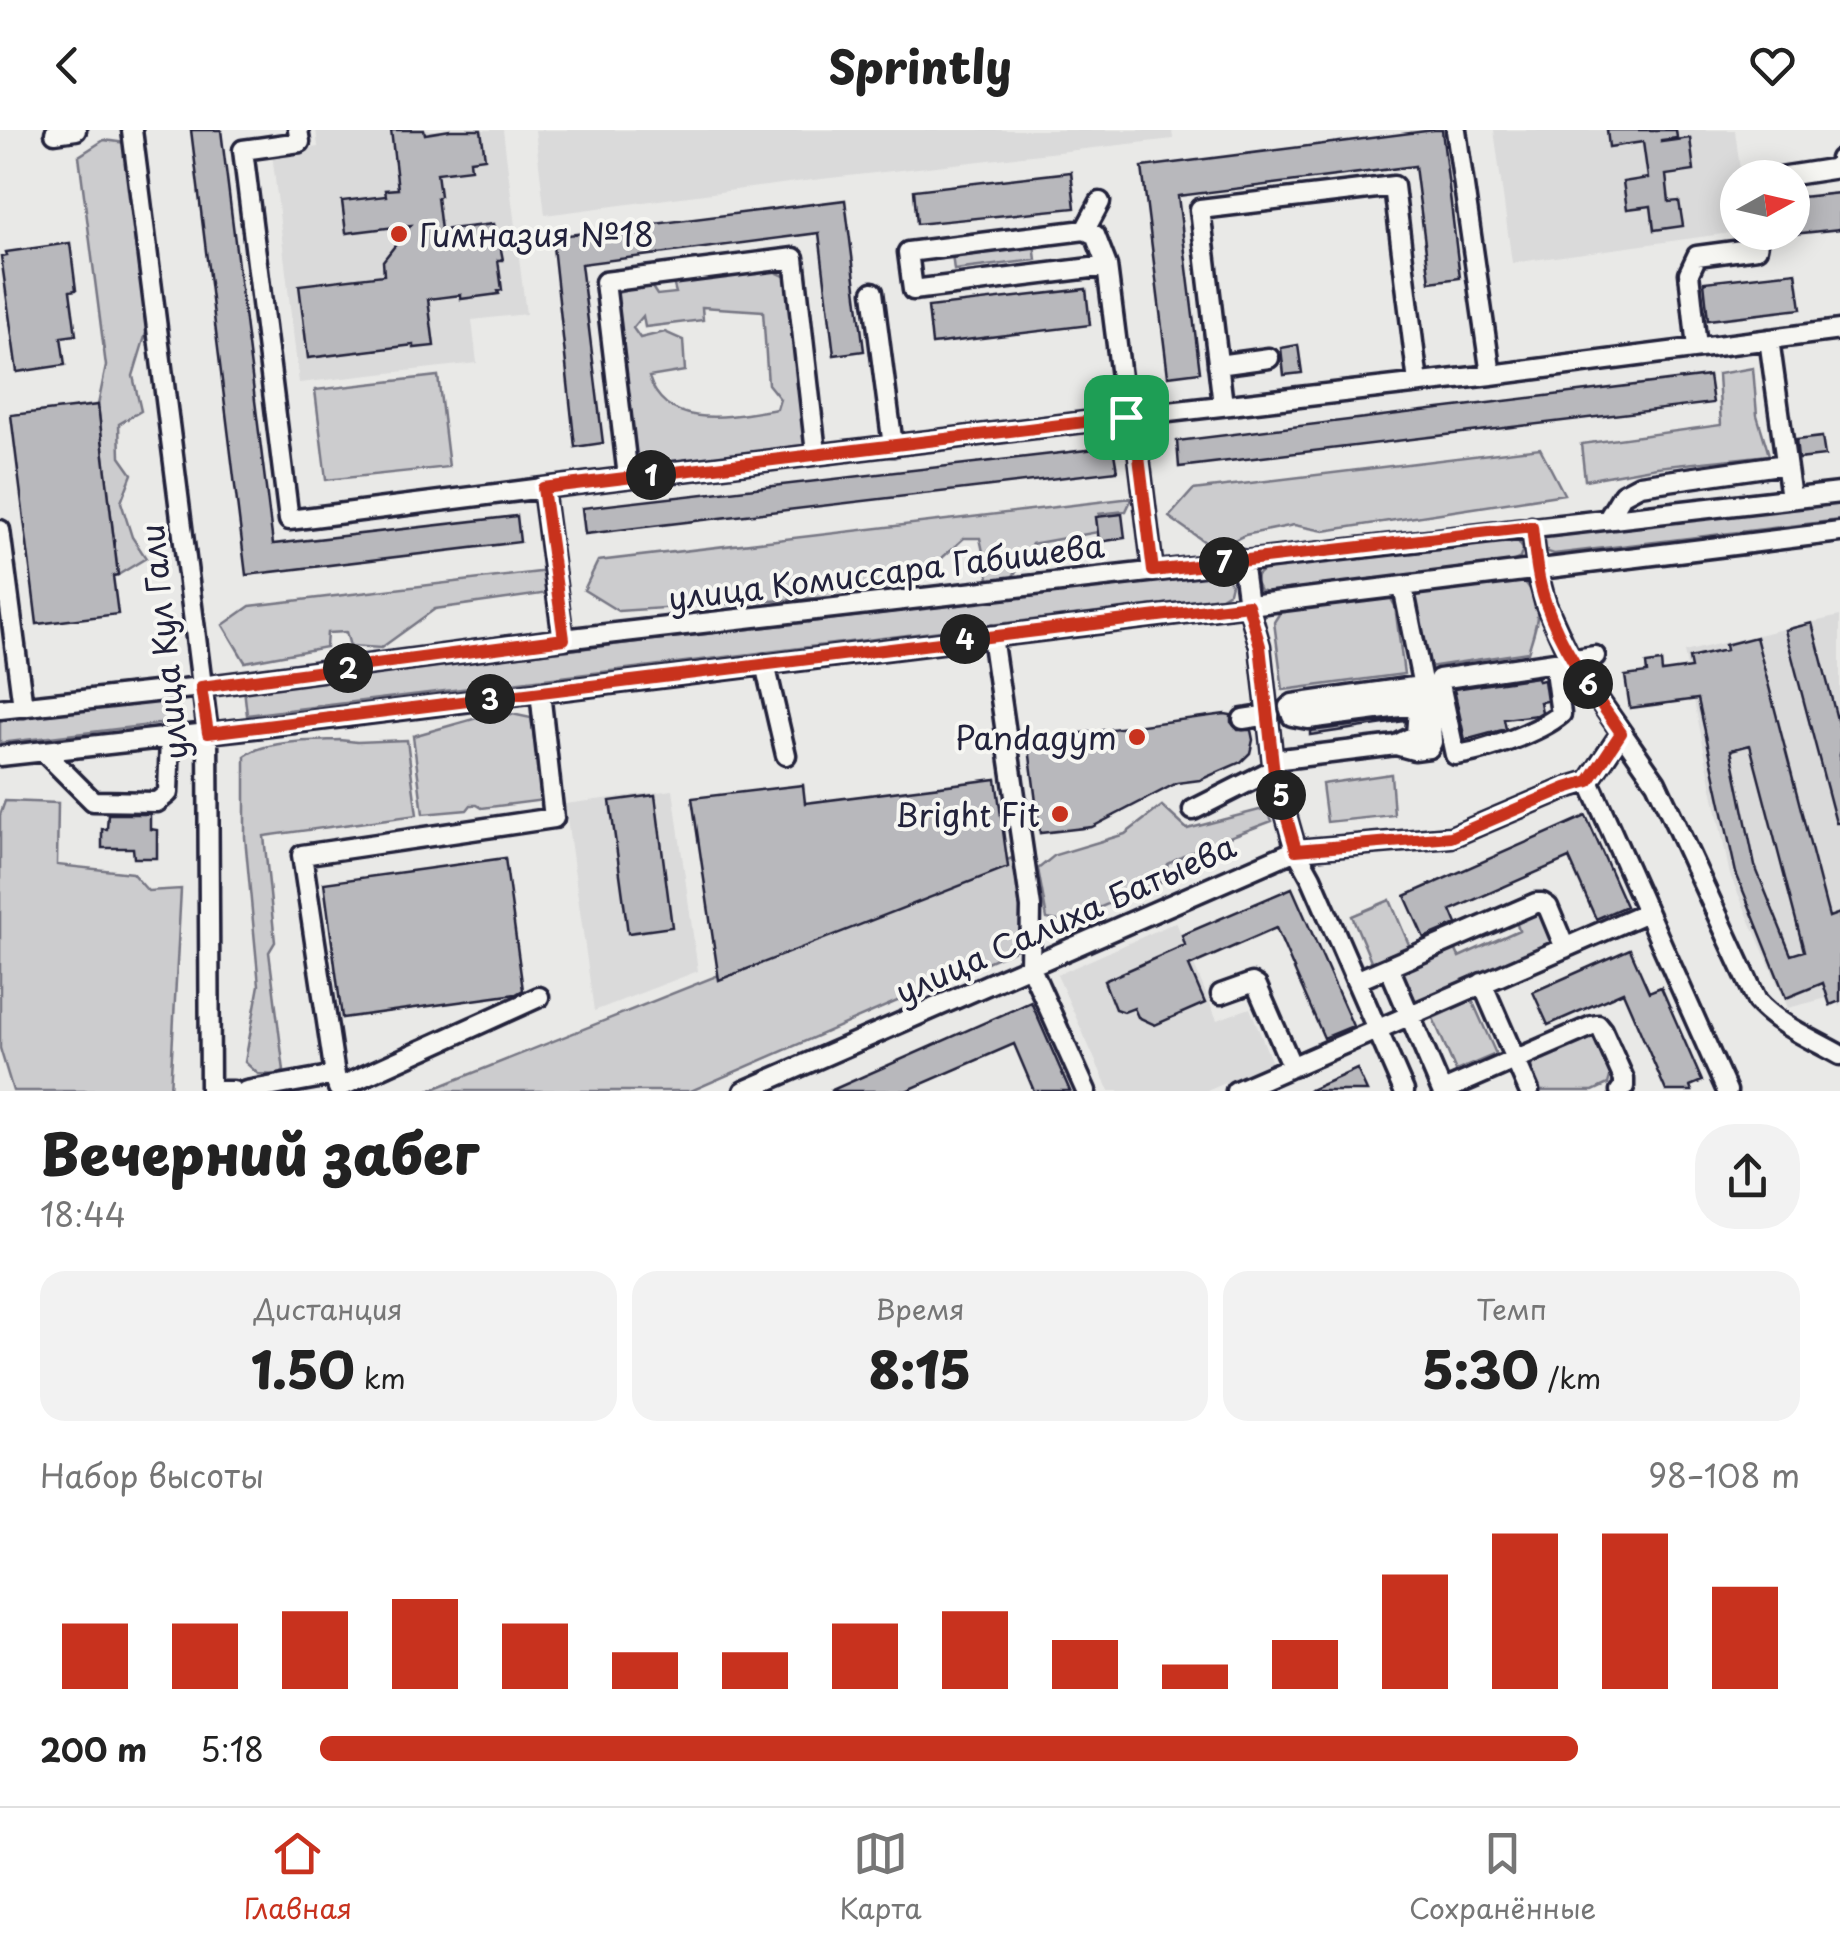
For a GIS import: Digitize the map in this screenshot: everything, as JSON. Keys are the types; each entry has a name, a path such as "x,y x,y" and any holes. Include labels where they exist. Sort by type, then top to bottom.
{"street":[{"path":"55,132 76,130"},
{"name":"улица Кул Гали","path":"132,130 208,733 210,1091"},
{"path":"298,130 300,142 242,150 290,520 1840,330"},
{"path":"1456,130 1490,375"},
{"path":"1810,172 1838,168 1840,159"},
{"path":"1223,404 1200,209 1394,186 1418,383"},
{"path":"1085,230 1100,202"},
{"path":"1107,266 913,290 908,252 1085,230 1096,234 1107,266 1153,571"},
{"path":"1697,348 1689,273 1697,256 1742,250"},
{"path":"628,478 605,282 794,258 816,454"},
{"path":"873,292 892,446"},
{"path":"1769,339 1791,498"},
{"path":"1218,365 1269,358"},
{"path":"1608,518 1623,494 1640,485 1786,464"},
{"path":"543,488 564,639"},
{"name":"улица Комиссара Габишева","path":"0,710 564,639 1840,493"},
{"path":"1532,527 1537,570 1563,661 1561,714 1550,724 1473,753 1454,755 1439,679 1563,661 1594,656"},
{"path":"0,530 5,602 23,708"},
{"path":"0,756 1840,532"},
{"path":"1242,560 1248,605 1260,646 1273,764 1296,850 1404,1091"},
{"path":"1396,745 1414,750 1429,748 1432,742 1404,586"},
{"path":"992,636 1030,907 1030,966 1086,1091"},
{"path":"1563,661 1656,782 1757,1001 1776,1018 1840,1055"},
{"path":"765,664 786,755"},
{"path":"1193,810 1273,764 1396,745 1416,735 1416,704 1308,718 1292,716 1289,707 1293,704 1422,686"},
{"path":"540,692 554,818 302,855 338,1088 540,997"},
{"path":"1242,719 1269,716"},
{"path":"1621,733 1589,781 1727,1091"},
{"path":"44,752 94,801 157,802 168,793 170,738"},
{"name":"улица Салиха Батыева","path":"744,1091 1296,850 1451,837 1589,781"},
{"path":"1356,981 1542,902 1548,907 1565,948"},
{"path":"1236,1091 1647,912"},
{"path":"1388,967 1443,1091 1592,1026 1602,1030 1624,1080 1620,1091"},
{"path":"1221,994 1246,983 1257,986 1292,1067"},
{"path":"1482,983 1529,1091"},
{"path":"246,1091 335,1076"},
{"path":"210,1091 232,1091"}],"shaded area":[{"name":"Гимназия №18","path":"316,130 503,130 526,314 472,320 477,363 299,383 272,153 318,147"},
{"path":"535,130 1172,130 1173,139 545,215"},
{"path":"1494,130 1735,130 1739,160 1720,160 1720,234 1512,263"},
{"path":"104,140 126,143 149,323 133,376 141,411 119,424 120,457 132,474 121,502 132,537 146,558 118,575 98,405 106,366 79,156"},
{"path":"1034,244 1036,260 954,270 952,254"},
{"path":"760,265 789,278 815,450 644,464 632,456 610,295 650,284 657,295 676,293 671,275","holes":["702,307 763,311 768,384 780,399 777,409 703,416 670,406 658,394 649,377 685,371 683,340 665,332 640,338 633,328 643,316 645,327 703,320"]},
{"path":"1753,368 1757,415 1769,455 1657,467 1585,480 1581,444 1721,425 1718,374"},
{"path":"438,376 449,467 326,480 315,390"},
{"path":"1540,448 1564,494 1324,531 1294,525 1245,535 1215,549 1169,517 1193,490"},
{"path":"1132,498 1126,511 1099,514 1098,532 1032,544 1012,578 989,579 980,538 964,538 921,577 892,581 879,594 618,611 584,590 598,561"},
{"path":"1840,498 1840,520 1554,554 1544,545 1549,533"},
{"path":"1518,541 1523,549 1520,558 1512,562 1269,593 1260,590 1256,582 1264,569"},
{"path":"549,571 549,593 435,609 381,648 350,646 346,632 327,633 326,647 245,662 223,625 250,606"},
{"path":"1227,576 1231,584 1229,592 1221,597 247,715 244,688"},
{"path":"1522,579 1537,605 1528,652 1422,668 1412,600 1423,591"},
{"path":"1390,597 1395,606 1404,674 1283,690 1274,622 1281,611"},
{"path":"1840,616 1840,1007 1831,997 1788,1008 1730,875 1684,652"},
{"path":"168,699 179,705 181,715 175,722 0,743 0,717"},
{"path":"512,714 531,718 544,800 482,808 471,805 467,810 423,814 413,736 477,718"},
{"path":"407,740 417,815 264,836 275,942 269,952 284,1071 279,1075 258,1074 245,1062 259,985 245,837 245,756 277,744"},
{"path":"1391,774 1394,815 1327,822 1322,784"},
{"path":"673,790 698,971 594,1011 565,804"},
{"path":"5,801 58,803 57,865 132,873 148,891 181,889 170,1091 13,1091 0,1048 0,815"},
{"path":"1162,806 1187,829 1267,808 1272,821 1168,864 1163,881 1084,914 1075,924 1047,919 1038,869 1055,855 1125,834"},
{"path":"1012,858 1026,921 1019,948 691,1091 428,1091"},
{"path":"1390,900 1410,947 1372,963 1352,916"},
{"path":"1538,909 1554,943 1415,1005 1399,971 1454,946 1459,957 1519,930 1515,919"},
{"path":"1176,922 1217,1020 1250,1008 1272,1063 1207,1091 1109,1091 1057,975"},
{"path":"1472,1000 1496,1054 1456,1071 1433,1018"},
{"path":"1586,1035 1598,1038 1612,1070 1608,1084 1593,1091 1538,1091 1530,1072 1533,1059"}],"building":[{"path":"191,130 221,130 273,544 517,516 520,542 246,575"},
{"path":"391,130 424,130 425,134 481,130 485,158 470,160 471,169 437,173 441,230 494,224 503,260 498,260 502,290 499,294 461,299 461,295 428,299 434,346 308,358 299,285 384,275 383,261 411,225 346,233 342,201 386,196 385,190 398,189"},
{"path":"1442,130 1460,278 1430,282 1415,166 1178,196 1200,372 1168,376 1142,167"},
{"path":"1607,130 1676,130 1677,138 1661,142 1690,138 1694,171 1666,175 1669,202 1679,201 1683,226 1654,230 1651,206 1627,209 1623,182 1648,178 1643,142 1609,147"},
{"path":"1071,172 1075,208 917,224 914,190"},
{"path":"1840,193 1840,229 1810,232 1810,196"},
{"path":"845,200 864,351 834,355 819,233 581,264 603,443 575,447 552,237"},
{"path":"70,243 76,290 70,291 76,335 61,337 65,365 17,372 1,256 6,252"},
{"path":"1796,272 1801,309 1708,320 1704,282"},
{"path":"1086,289 1090,325 932,344 928,307"},
{"path":"1298,345 1302,373 1284,375 1281,348"},
{"path":"1709,376 1713,403 1179,467 1177,441"},
{"path":"98,405 118,575 113,576 118,614 37,624 11,415"},
{"path":"1822,437 1825,456 1798,459 1796,440"},
{"path":"1113,447 1117,471 585,534 582,508"},
{"path":"1122,514 1125,538 1099,542 1096,517"},
{"path":"1812,623 1840,731 1840,823 1836,823 1785,630"},
{"path":"1756,637 1829,917 1840,913 1840,1001 1830,1005 1823,983 1786,998 1736,873 1698,699 1630,708 1625,676 1647,673 1646,664 1661,662 1662,672 1691,668 1689,658 1726,650 1725,645","holes":["1750,745 1804,951 1791,955 1755,866 1731,750"]},
{"path":"1537,677 1538,681 1544,680 1547,701 1540,702 1542,712 1504,719 1506,729 1465,740 1454,689"},
{"path":"1231,715 1238,730 1251,730 1250,753 1241,762 1200,780 1177,783 1092,827 1040,833 1028,740"},
{"path":"1405,721 1310,735 1310,731"},
{"path":"996,779 1008,867 719,980 692,798 803,785 805,803"},
{"path":"655,795 672,927 628,933 610,801"},
{"path":"108,814 150,814 150,829 157,830 157,858 134,858 133,848 102,848 102,829 107,829"},
{"path":"1586,816 1626,906 1596,919 1569,858 1451,910 1457,924 1424,938 1405,896"},
{"path":"505,858 523,990 342,1018 324,883"},
{"path":"1292,888 1353,1026 1324,1038 1276,928 1189,966 1205,1003 1155,1025 1138,1017 1134,1008 1124,1012 1115,1009 1104,981 1185,945 1182,935"},
{"path":"1630,949 1649,992 1661,987 1702,1081 1690,1086 1692,1091 1666,1091 1623,992 1548,1025 1533,992"},
{"path":"1031,1002 1070,1091 1034,1091 1014,1044 906,1091 830,1091"},
{"path":"1357,1069 1367,1091 1308,1091"}],"place":[{"name":"Гимназия №18","path":"399,234"},
{"name":"Pandagym","path":"1137,737"},
{"name":"Bright Fit","path":"1060,814"}],"route":[{"path":"1134,416 1153,571 1532,527 1546,605 1572,660 1621,733 1589,781 1451,837 1296,850 1274,773 1260,646 1248,605 208,733 201,687 564,639 543,488 1126,417 1134,416"}]}
